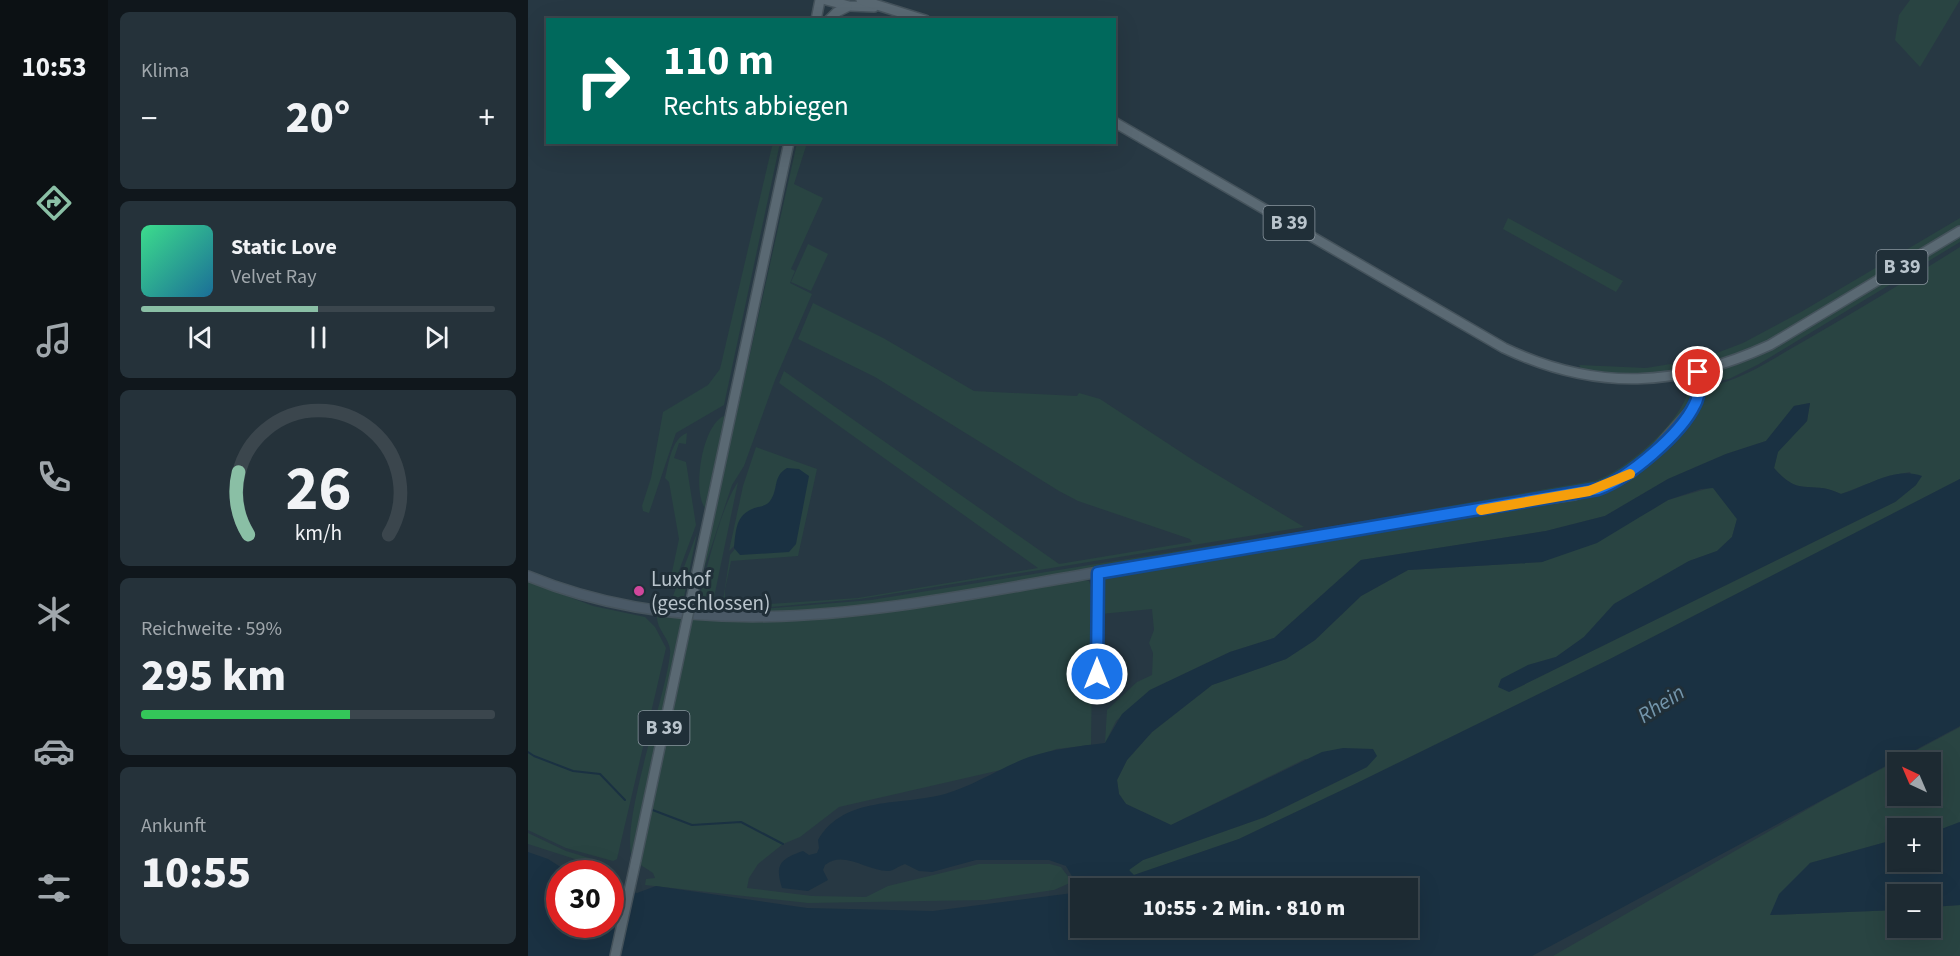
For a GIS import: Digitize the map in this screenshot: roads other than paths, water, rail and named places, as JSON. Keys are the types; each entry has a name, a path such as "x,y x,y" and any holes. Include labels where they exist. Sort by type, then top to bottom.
{"main road":[{"path":"816,18 820,0"},
{"path":"826,0 849,6 877,6"},
{"path":"861,0 919,18"},
{"path":"831,18 849,6"},
{"name":"B 39","path":"1116,123 1524,357 1560,370 1601,378 1649,379 1698,372 1770,345 1960,231"},
{"name":"B 39","path":"615,956 789,144"}],"street":[{"path":"528,576 584,597 627,607 687,615 751,618 865,610 1598,489 1631,473 1679,425 1696,404 1698,372"},
{"path":"1097,674 1098,573"}],"water":[{"name":"Rhein","path":"1810,403 1807,421 1778,452 1774,468 1791,483 1841,494 1891,475 1922,476 1916,485 1895,502 1509,692 1498,687 1501,679 1528,665 1556,657 1584,637 1614,604 1689,561 1717,551 1732,537 1737,519 1713,488 1701,489 1668,500 1597,543 1542,562 1408,570 1361,596 1315,640 1286,659 1212,685 1152,732 1127,760 1117,780 1119,794 1126,804 1171,825 1322,752 1343,748 1373,749 1377,756 1367,767 1265,817 1143,860 1129,870 1134,875 1239,839 1610,659 1960,479 1960,726 1912,752 1887,752 1887,765 1532,956 528,956 528,852 550,860 546,860 546,938 624,938 624,891 637,893 656,886 807,908 933,911 1070,893 1070,938 1418,938 1418,878 1073,878 1066,866 1049,860 976,860 932,872 919,871 905,864 890,871 880,870 840,860 825,865 823,870 828,880 808,891 782,888 779,869 784,860 795,854 803,851 809,855 817,853 818,840 829,826 858,809 945,794 1029,757 1057,750 1105,743 1122,714 1150,690 1230,652 1274,638 1361,560 1546,531 1605,516 1668,479 1726,454 1766,441 1794,406"},
{"path":"787,468 799,469 809,476 796,544 789,552 740,555 734,548 738,522 745,513 769,502 773,497 779,475"},
{"path":"1960,822 1960,905 1941,906 1941,884 1887,884 1887,910 1770,915 1779,894 1810,863 1887,842 1887,872 1941,872 1941,829"}],"waterway":[{"path":"528,752 573,771 600,774 625,800"},
{"path":"650,809 692,825 741,822 783,844"}],"place":[{"name":"Luxhof (geschlossen)","path":"639,591"}]}
